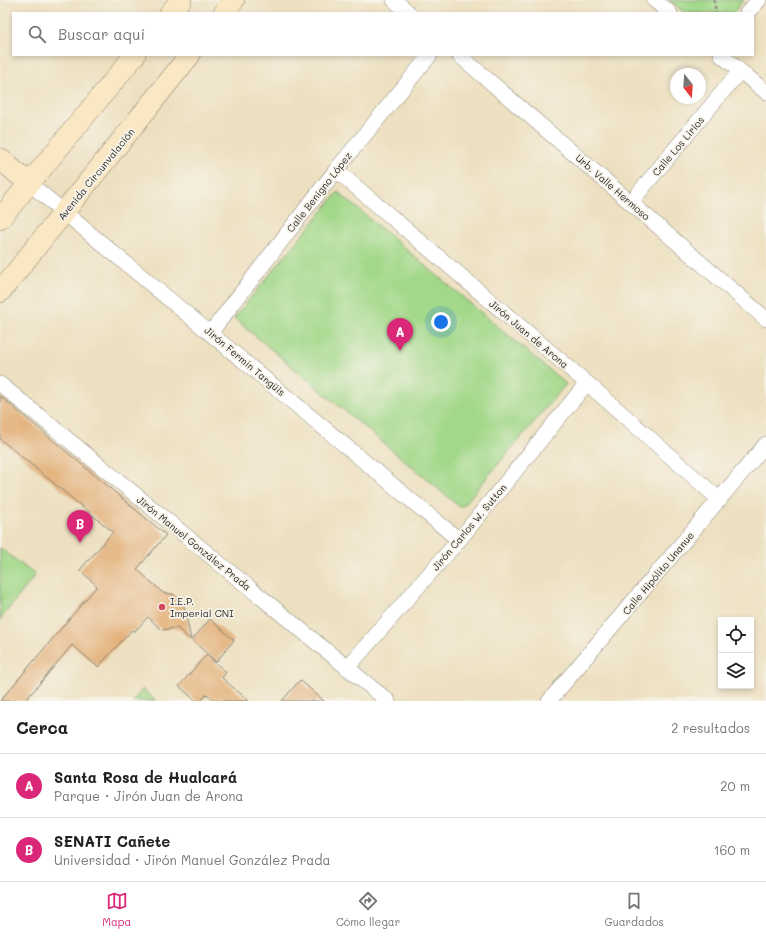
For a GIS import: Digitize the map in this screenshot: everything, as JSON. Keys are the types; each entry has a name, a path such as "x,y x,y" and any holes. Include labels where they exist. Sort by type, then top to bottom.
{"street":[{"path":"171,12 181,0"},
{"path":"225,12 234,0"},
{"path":"394,0 408,12"},
{"path":"654,0 669,12"},
{"path":"749,12 759,0"},
{"path":"0,219 134,56"},
{"name":"Avenida Circunvalación","path":"0,292 65,213 189,56"},
{"name":"Calle Benigno López","path":"211,332 336,170 429,56"},
{"name":"Urb. Valle Hermoso","path":"460,56 766,319"},
{"path":"722,56 766,92"},
{"name":"Calle Los Lirios","path":"631,202 740,71"},
{"path":"0,159 29,183"},
{"name":"Jirón Juan de Arona","path":"336,170 587,383 720,500"},
{"name":"Jirón Fermín Tangüis","path":"29,183 211,332 459,540"},
{"name":"Jirón Carlos W. Sutton","path":"347,668 459,540 587,383"},
{"name":"Jirón Manuel González Prada","path":"0,384 388,701"},
{"name":"Calle Hipólito Unanue","path":"549,701 766,444"}],"path":[{"path":"714,0 716,12"}],"green space":[{"path":"669,0 744,0 734,12 684,12"},
{"path":"338,192 566,384 461,508 234,318"},
{"path":"0,548 35,575 0,620"},
{"path":"143,689 156,701 133,701"}],"building":[{"path":"0,396 166,535 137,569 163,593 173,594 184,606 191,640 177,628 162,630 148,617 134,632 132,630 98,667 72,645 25,701 0,701 97,586 80,570 113,532 0,439"},
{"path":"210,619 234,640 216,662 192,640"},
{"path":"206,655 226,672 222,678 249,701 215,701 207,694 201,701 196,701 179,686"},
{"path":"300,680 324,701 282,701"}],"place":[{"name":"Santa Rosa de Hualcará","path":"400,351"},
{"name":"SENATI Cañete","path":"80,543"},
{"name":"I.E.P. Imperial CNI","path":"162,607"}]}
